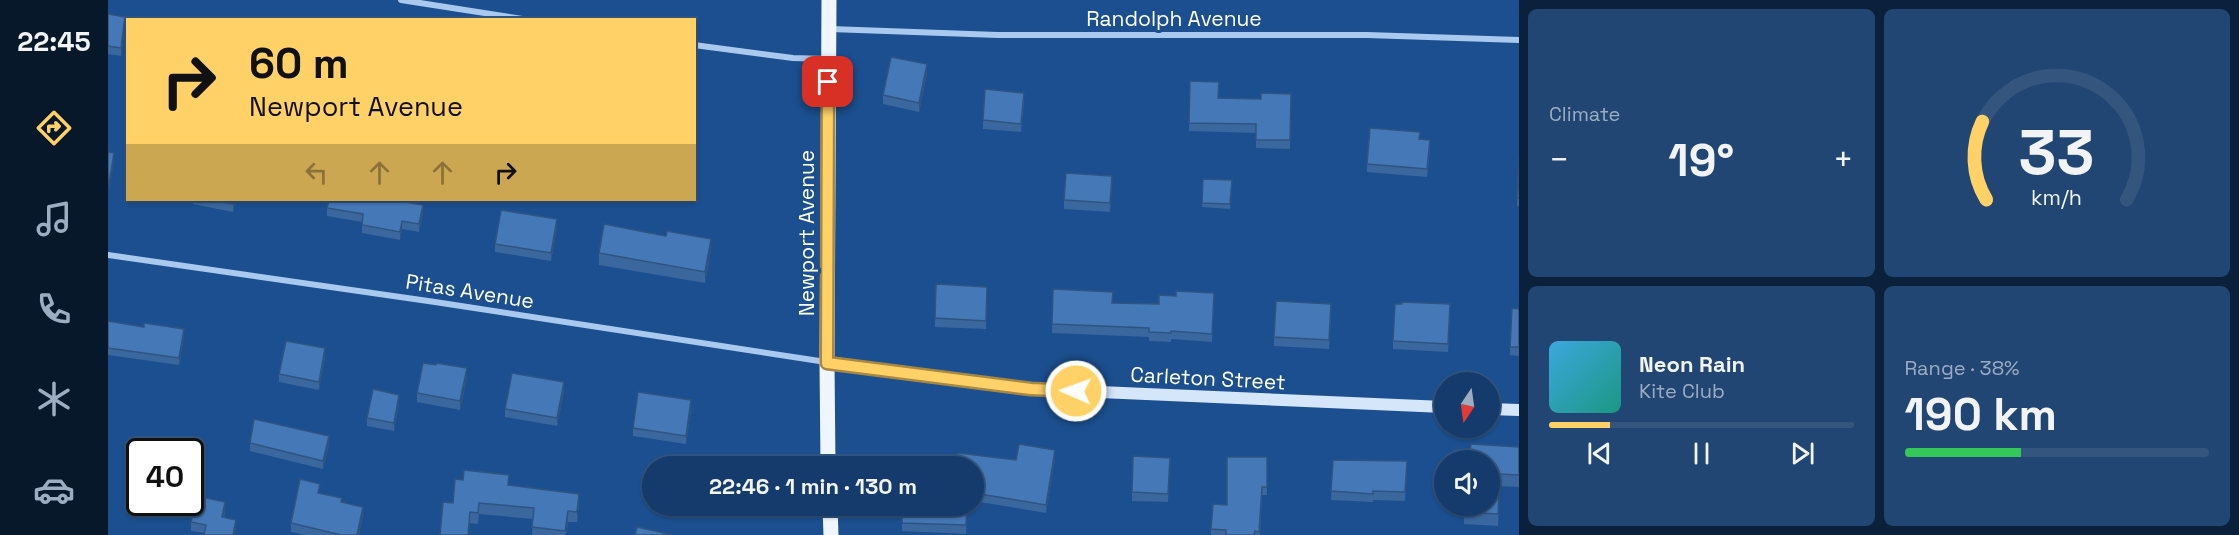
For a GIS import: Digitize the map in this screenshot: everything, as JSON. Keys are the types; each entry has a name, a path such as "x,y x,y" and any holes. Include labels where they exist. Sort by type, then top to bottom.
{"main road":[{"name":"Newport Avenue","path":"828,456 829,0"},
{"path":"830,516 831,535"}],"street":[{"path":"401,0 516,18"},
{"name":"Randolph Avenue","path":"828,29 998,35 1367,35 1519,40"},
{"path":"696,45 789,58 828,58"},
{"name":"Pitas Avenue","path":"108,255 435,302 827,363"},
{"name":"Carleton Street","path":"827,363 1031,389 1434,407"},
{"path":"1500,409 1519,410"}],"building":[{"path":"108,14 125,17 121,48 108,46"},
{"path":"891,57 927,64 919,103 883,95"},
{"path":"1190,81 1219,82 1218,98 1261,99 1261,93 1291,94 1290,140 1256,140 1256,124 1189,123"},
{"path":"985,89 1024,93 1021,124 983,120"},
{"path":"1370,128 1420,132 1419,139 1430,140 1427,169 1367,164"},
{"path":"108,152 114,153 109,183 108,183"},
{"path":"1519,158 1519,198 1517,198"},
{"path":"1066,173 1112,176 1110,203 1064,200"},
{"path":"1203,179 1232,180 1230,204 1202,203"},
{"path":"218,201 234,201 233,204"},
{"path":"329,201 400,201 423,205 419,224 402,221 400,232 362,225 363,214 327,208"},
{"path":"501,210 557,219 551,253 495,244"},
{"path":"604,224 666,236 667,231 711,239 705,272 599,253"},
{"path":"936,284 987,287 986,321 935,318"},
{"path":"1053,289 1113,292 1112,303 1159,304 1159,295 1176,296 1176,291 1214,293 1212,334 1149,332 1149,328 1052,324"},
{"path":"1276,301 1331,304 1329,340 1274,337"},
{"path":"1402,302 1450,304 1448,344 1393,341 1395,304 1402,304"},
{"path":"1512,308 1519,309 1519,347 1510,347"},
{"path":"108,321 144,327 144,323 184,329 179,358 108,348"},
{"path":"286,341 325,348 319,382 279,374"},
{"path":"423,363 467,368 460,401 417,393"},
{"path":"512,373 564,382 557,418 505,409"},
{"path":"373,389 399,395 394,423 367,418"},
{"path":"638,392 691,400 686,436 633,428"},
{"path":"254,419 329,436 323,461 250,443"},
{"path":"1019,444 1055,450 1046,505 984,495 984,456 1016,460"},
{"path":"1471,444 1519,447 1519,475 1500,474 1500,450 1470,450"},
{"path":"958,453 983,456 958,456"},
{"path":"1133,456 1170,458 1168,494 1132,492"},
{"path":"1227,457 1267,457 1267,487 1262,487 1259,532 1255,531 1254,535 1226,535 1226,530 1211,529 1213,504 1227,505"},
{"path":"1333,460 1407,461 1405,492 1373,491 1373,494 1331,491"},
{"path":"464,470 509,475 508,485 579,494 577,512 568,511 565,531 532,527 534,508 479,503 478,513 470,512 468,535 440,535 443,502 453,503 455,479 463,480"},
{"path":"300,479 320,484 318,493 342,498 341,502 363,507 357,535 341,535 291,523"},
{"path":"204,498 225,502 222,517 236,520 233,535 204,535 206,525 191,522 192,516 204,516"},
{"path":"902,516 966,516 966,525 902,523"},
{"path":"637,527 672,535 635,535"}],"route":[{"path":"828,82 827,363 1031,389 1076,391"}]}
